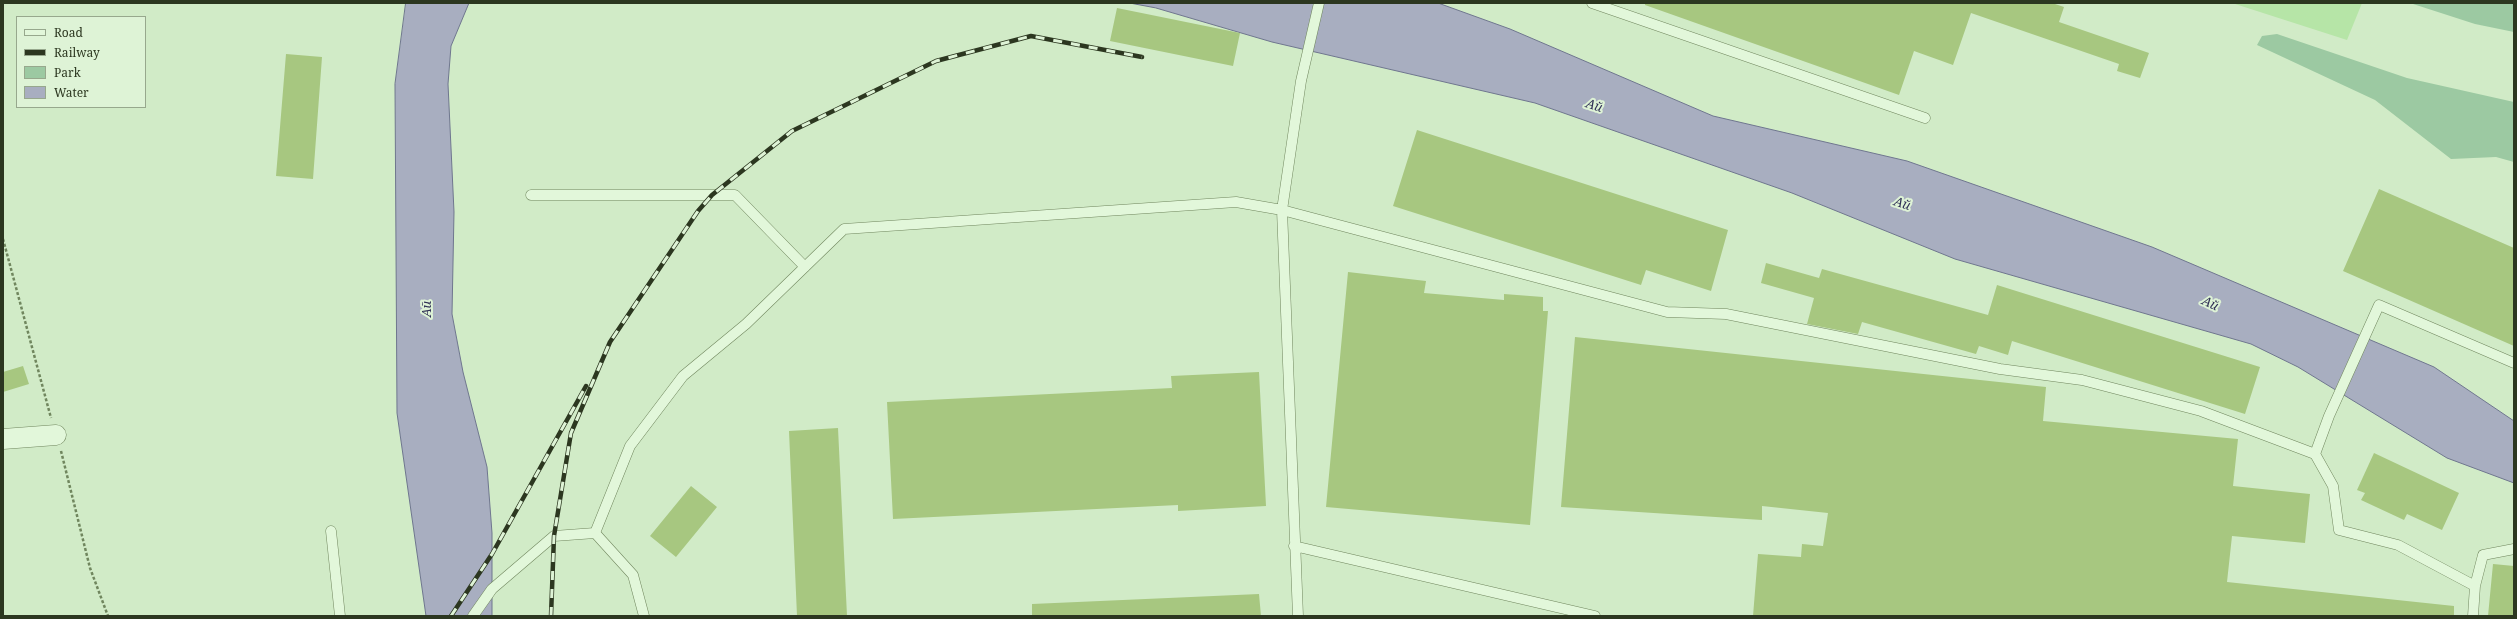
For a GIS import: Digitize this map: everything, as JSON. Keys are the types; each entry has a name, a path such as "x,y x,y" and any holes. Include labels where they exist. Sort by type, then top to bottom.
{"street":[{"path":"3,439 56,435"}],"lane":[{"path":"1298,616 1294,546 1282,210 1301,81 1319,3"},
{"path":"1592,3 1925,118"},
{"path":"531,195 735,195 805,267"},
{"path":"595,533 630,446 683,376 746,324 844,229 1236,202 1282,210 1667,312 1726,314 2000,369 2082,380 2201,411 2315,454 2333,486 2339,530 2398,545 2475,586"},
{"path":"2315,454 2329,416 2379,305 2514,363"},
{"path":"332,531 340,616"},
{"path":"473,616 492,589 554,536 595,533"},
{"path":"595,533 633,575 644,616"},
{"path":"1294,546 1595,616"},
{"path":"2473,616 2475,586 2483,555 2514,549"}],"green space":[{"path":"2410,3 2514,3 2514,32 2475,24"},
{"path":"2277,34 2407,78 2514,102 2514,162 2496,157 2451,159 2375,100 2257,45 2262,36"}],"sand":[{"path":"2232,3 2362,3 2347,40"}],"water":[{"name":"Ай","path":"406,3 469,3 451,46 448,84 454,212 452,314 463,372 487,467 492,533 492,616 426,616 397,413 395,84"},
{"name":"Ай","path":"1130,3 1438,3 1510,29 1713,116 1907,161 2152,247 2434,367 2514,421 2514,483 2447,458 2298,367 2251,344 1955,259 1792,193 1535,103 1272,42 1156,8"}],"building":[{"path":"1645,3 2052,3 2064,7 2059,22 2149,53 2140,78 2117,71 2119,64 1971,13 1953,65 1914,51 1899,95 1645,5"},
{"path":"1117,8 1240,33 1233,66 1110,41"},
{"path":"286,54 322,57 313,179 276,176"},
{"path":"1417,130 1728,230 1711,291 1646,270 1641,285 1393,206"},
{"path":"2379,189 2514,248 2514,346 2343,271"},
{"path":"1766,263 1819,278 1822,269 1988,315 1997,285 2260,367 2245,414 2012,341 2008,355 1979,346 1976,354 1862,322 1858,334 1807,324 1814,298 1761,283"},
{"path":"1348,272 1426,281 1424,293 1504,300 1504,294 1543,297 1543,311 1548,311 1530,525 1326,507"},
{"path":"1575,337 2046,387 2043,421 2238,439 2233,486 2310,494 2305,543 2232,536 2227,582 2454,606 2454,616 1753,616 1758,554 1801,557 1802,544 1823,546 1828,513 1762,506 1762,520 1561,507"},
{"path":"23,366 29,384 3,392 3,372"},
{"path":"1259,372 1266,506 1178,511 1178,505 893,519 887,402 1172,388 1171,376"},
{"path":"838,428 847,616 797,616 789,431"},
{"path":"2374,453 2459,493 2442,530 2407,514 2404,520 2361,500 2365,493 2357,490"},
{"path":"691,486 717,507 676,557 650,536"},
{"path":"2493,564 2514,566 2514,616 2488,616"},
{"path":"1259,594 1261,616 1032,616 1032,604"}],"railway":[{"path":"551,616 554,536 571,433 610,342 698,211 712,195 792,131 936,61 1031,36 1142,57"},
{"path":"451,616 492,554 586,386"}]}
